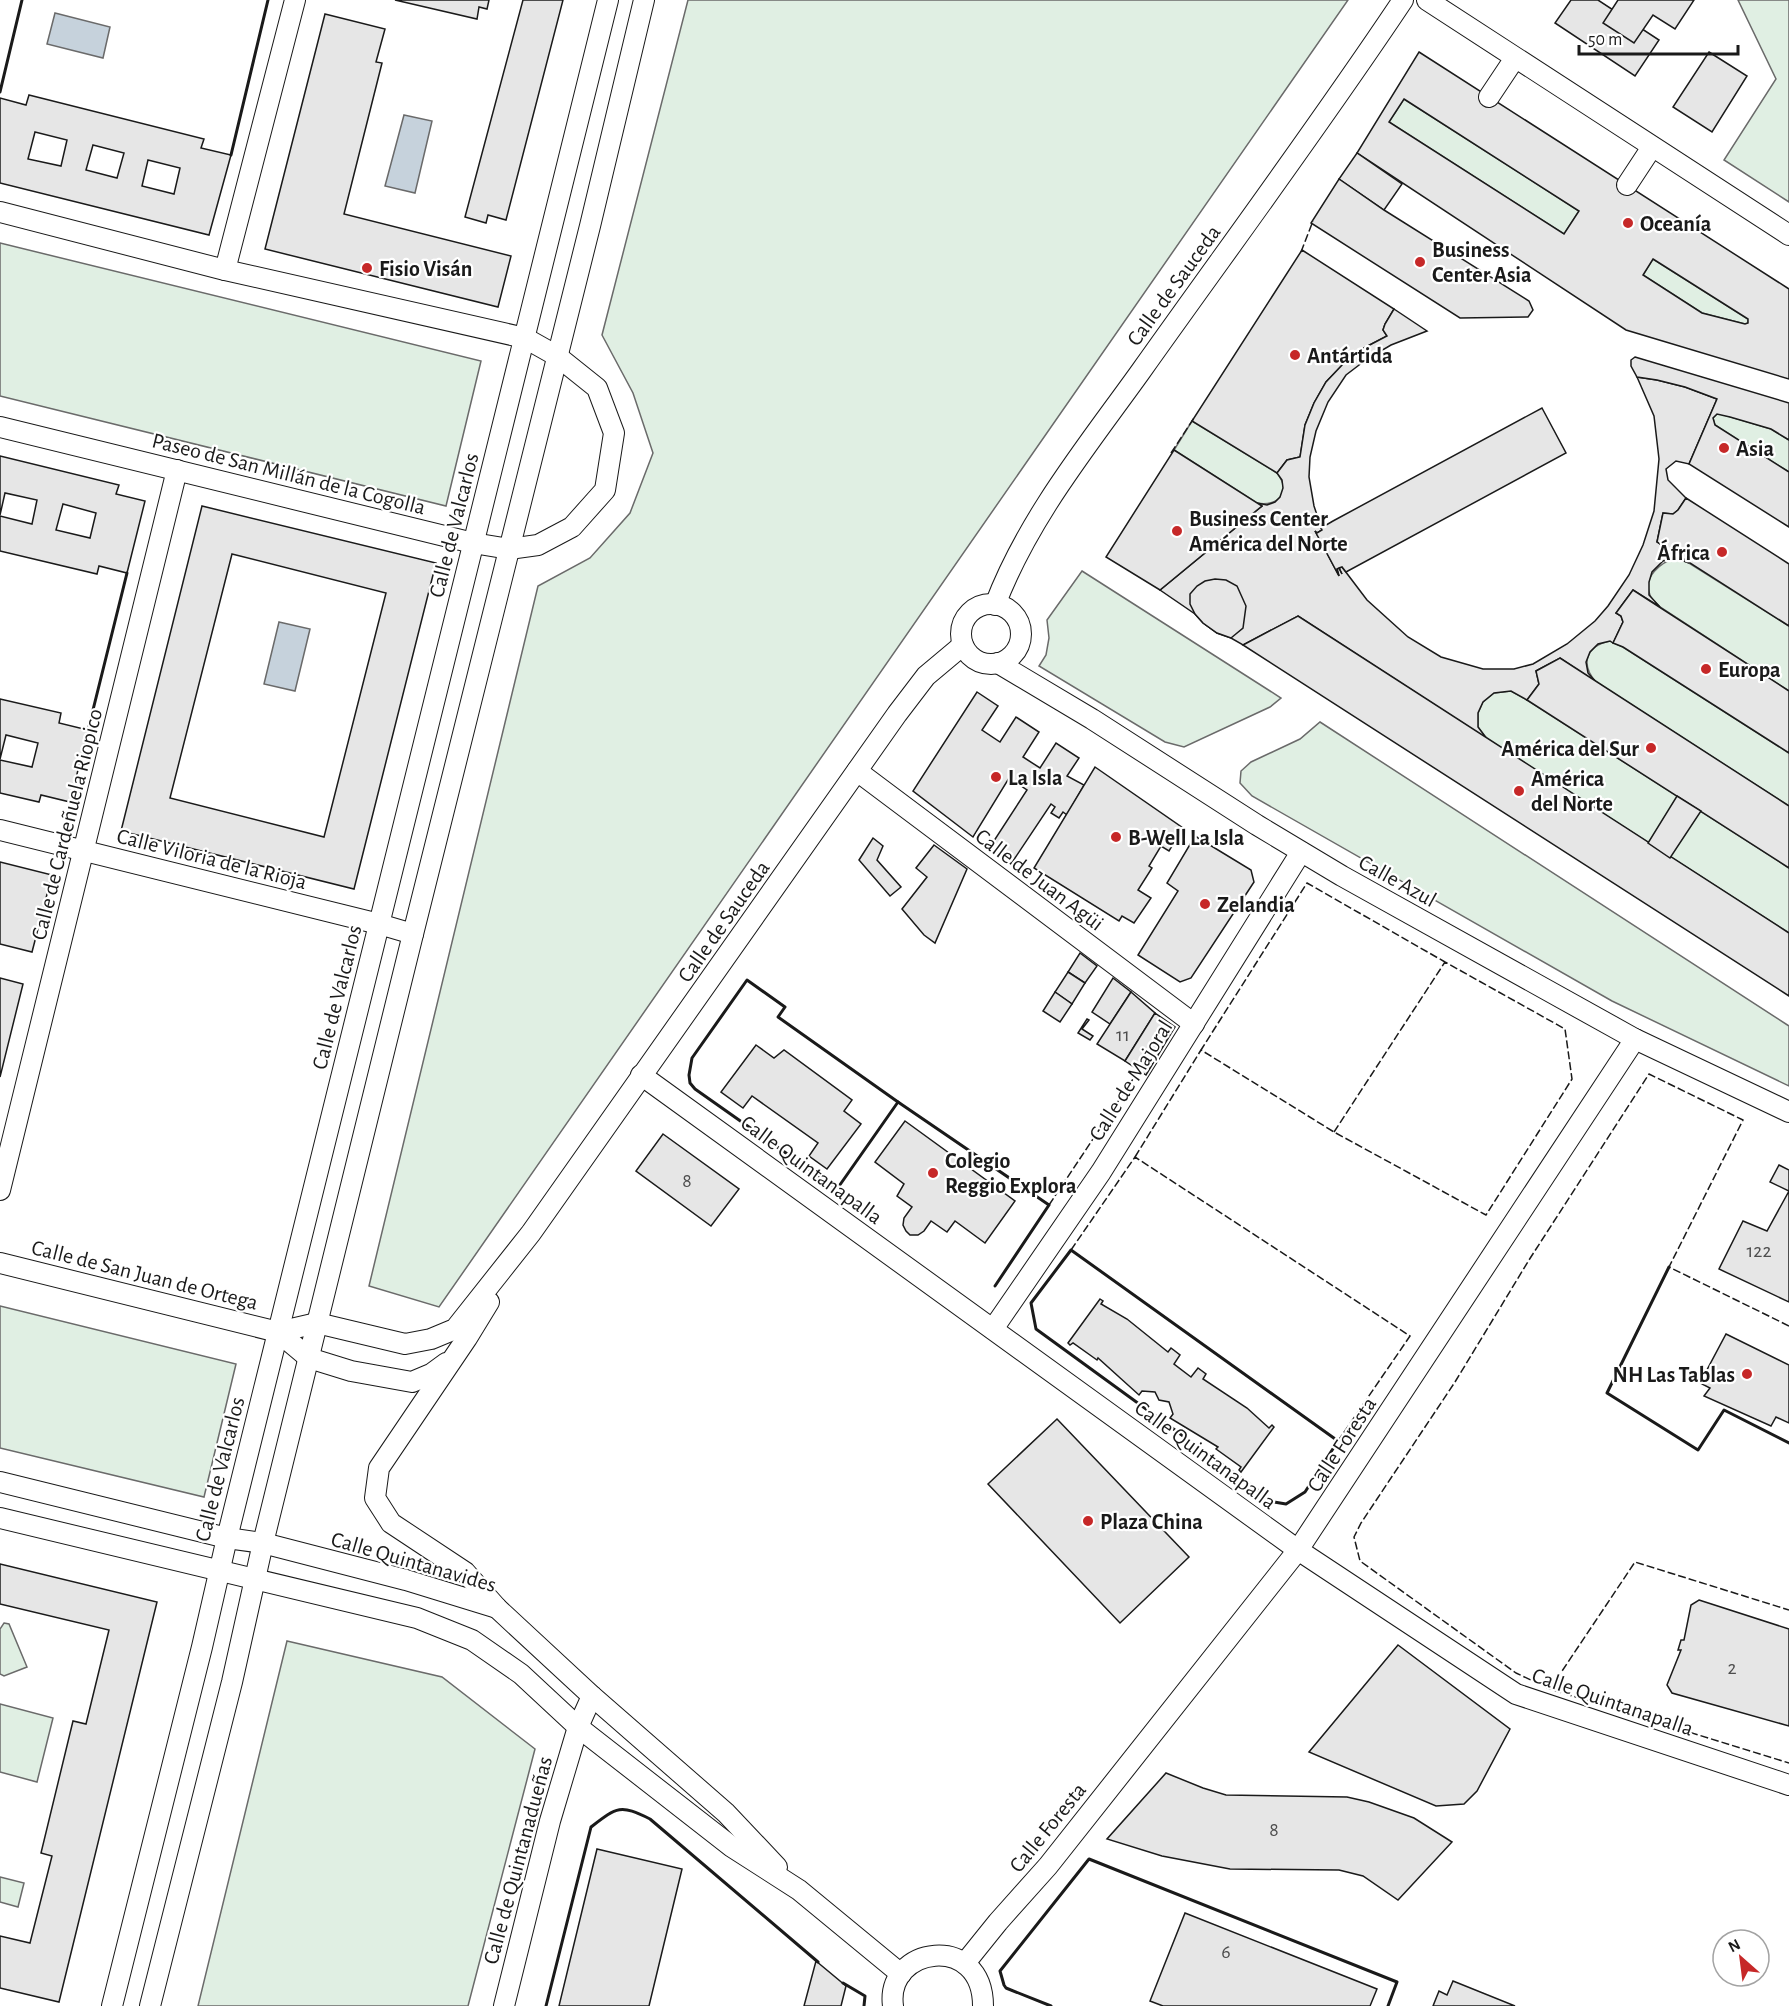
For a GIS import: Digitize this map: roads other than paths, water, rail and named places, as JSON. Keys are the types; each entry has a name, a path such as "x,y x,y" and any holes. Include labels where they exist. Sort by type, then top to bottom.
{"street":[{"path":"225,270 295,0"},
{"name":"Calle de Valcarlos","path":"112,2006 608,0"},
{"path":"150,2006 232,1682 263,1543 644,0"},
{"name":"Calle de Sauceda","path":"995,604 1007,572 1042,511 1287,168 1403,0"},
{"path":"1427,0 1789,236"},
{"path":"1489,97 1515,58"},
{"path":"1627,185 1652,147"},
{"name":"Paseo de San Millán de la Cogolla","path":"0,212 225,270 525,338 556,356 597,387 614,433 605,490 572,527 538,545 509,549 473,543 0,427"},
{"name":"Calle de Cardeñuela Riopico","path":"0,1190 177,470"},
{"path":"995,604 1010,611 1019,625 1020,641 1012,655 998,663 983,663 971,657 963,645 962,625 975,609 995,604"},
{"name":"Calle de Sauceda","path":"317,1323 405,1344 431,1339 455,1329 531,1233 885,730 926,676 963,645"},
{"name":"Calle Azul","path":"998,663 1092,719 1301,852 1635,1039 1789,1112"},
{"name":"Calle de Juan Agüi","path":"857,771 1194,1024"},
{"name":"Calle Viloria de la Rioja","path":"0,830 413,934"},
{"name":"Calle de Majoral","path":"993,1329 1101,1172 1301,852"},
{"name":"Calle Foresta","path":"965,1964 1048,1866 1298,1550 1635,1039"},
{"name":"Calle Quintanapalla","path":"641,1076 1298,1550 1516,1694 1789,1785"},
{"name":"Calle de Sauceda","path":"497,1608 465,1572 391,1522 375,1498 379,1468 467,1338 531,1233"},
{"name":"Calle de San Juan de Ortega","path":"0,1263 278,1332 309,1358"},
{"name":"Calle de San Juan de Ortega","path":"278,1332 317,1323"},
{"name":"Calle de Sauceda","path":"309,1358 351,1371 412,1382 431,1374 453,1358"},
{"name":"Calle Quintanavides","path":"0,1482 226,1538 263,1543 406,1580 497,1608 592,1696 726,1813 799,1890"},
{"name":"Calle Quintanavides","path":"0,1518 417,1618 472,1640 521,1674 578,1727 732,1846 799,1890 901,1974"},
{"path":"578,1727 592,1696"},
{"name":"Calle de Quintanadueñas","path":"504,2006 550,1821 578,1727"},
{"path":"894,2006 895,1986 901,1974 919,1959 942,1955 965,1964 976,1975 982,1990 983,2006"}],"place":[{"name":"Oceanía","path":"1628,223"},
{"name":"Business Center Asia","path":"1420,262"},
{"name":"Fisio Visán","path":"367,268"},
{"name":"Antártida","path":"1295,355"},
{"name":"Asia","path":"1724,448"},
{"name":"Business Center América del Norte","path":"1177,531"},
{"name":"África","path":"1722,552"},
{"name":"Europa","path":"1706,669"},
{"name":"América del Sur","path":"1651,748"},
{"name":"La Isla","path":"996,777"},
{"name":"América del Norte","path":"1519,791"},
{"name":"B-Well La Isla","path":"1116,837"},
{"name":"Zelandia","path":"1205,904"},
{"name":"Colegio Reggio Explora","path":"933,1173"},
{"name":"NH Las Tablas","path":"1747,1374"},
{"name":"Plaza China","path":"1088,1521"}]}
